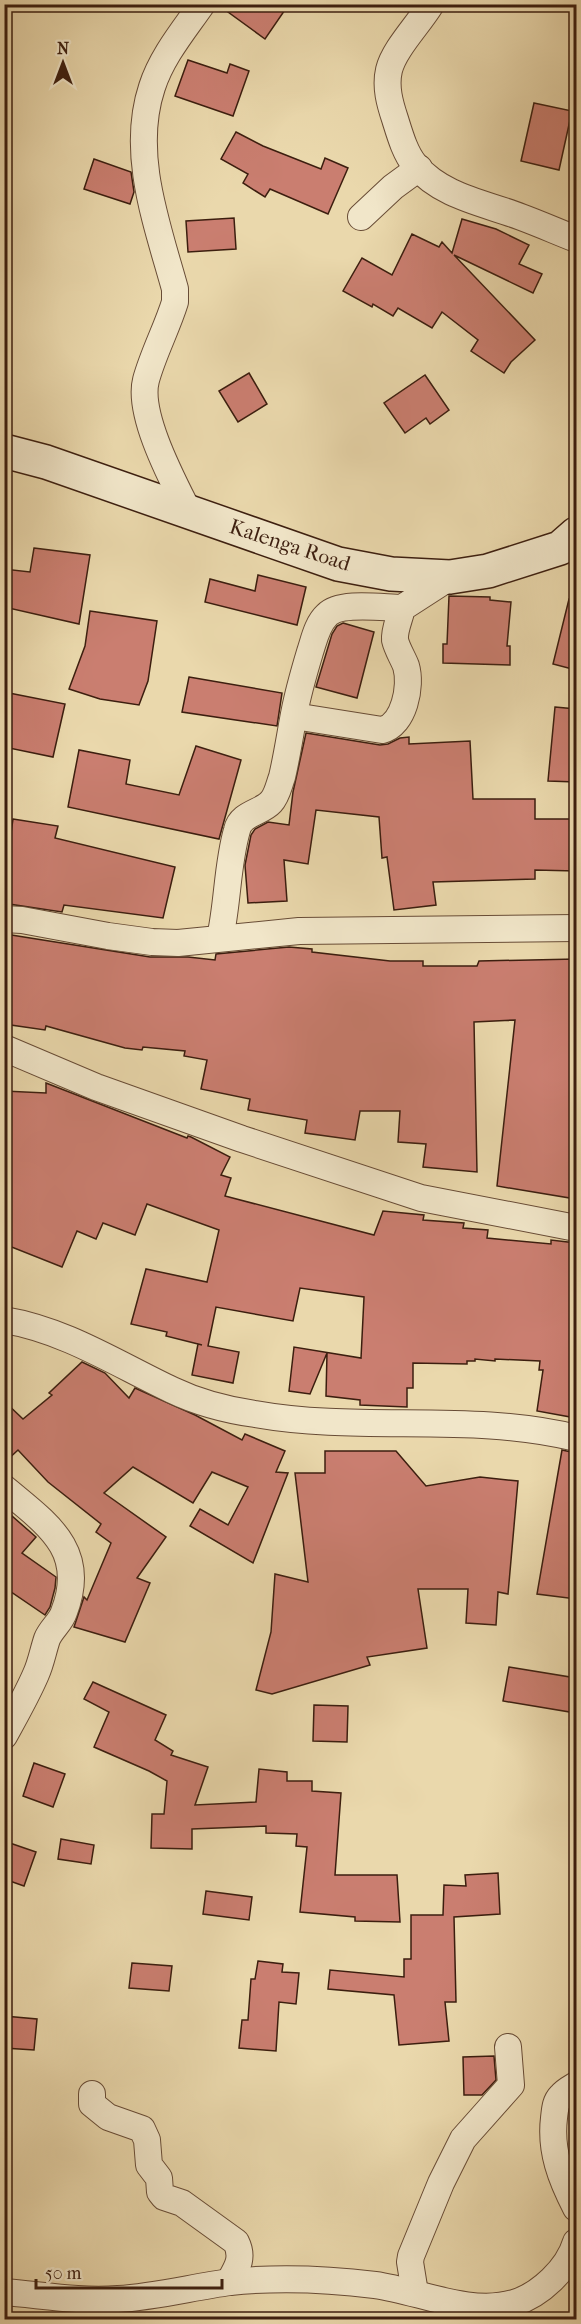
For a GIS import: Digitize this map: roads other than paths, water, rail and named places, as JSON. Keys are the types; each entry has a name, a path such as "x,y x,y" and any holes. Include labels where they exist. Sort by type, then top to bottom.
{"main road":[{"name":"Kalenga Road","path":"4,451 46,462 338,564 391,574 450,578 488,571 560,548 576,534"}],"street":[{"path":"188,511 168,470 145,403 146,381 175,302 175,289 143,162 145,126 152,87 166,56 202,4"},
{"path":"431,4 401,47 389,69 387,90 403,143 419,168 432,182 468,200 522,217 576,239"},
{"path":"361,217 393,186 419,168"},
{"path":"220,938 237,829 242,819 263,808 274,799 282,775 294,716 314,640 322,620 328,612 339,608 357,606 402,608 450,578"},
{"path":"294,716 382,730 389,728 405,701 409,680 396,641 402,608"},
{"path":"4,919 152,942 178,943 299,931 576,928"},
{"path":"4,1048 108,1091 242,1139 421,1198 576,1228"},
{"path":"4,1320 45,1329 127,1365 173,1391 206,1403 254,1414 297,1420 521,1427 576,1438"},
{"path":"4,1488 50,1526 61,1541 68,1557 72,1576 71,1594 63,1616 51,1631 36,1674 4,1736"},
{"path":"415,2293 410,2262 423,2225 463,2139 493,2102 511,2085 508,2047"},
{"path":"576,2085 558,2099 553,2126 556,2162 576,2208"},
{"path":"92,2094 92,2104 101,2113 142,2129 146,2134 149,2165 159,2178 160,2192 164,2197 182,2203 236,2242 240,2251 240,2259 229,2282"},
{"path":"4,2292 70,2299 118,2299 229,2282 276,2278 376,2285 461,2303 489,2306 515,2302 547,2284 564,2266 576,2242"}]}
